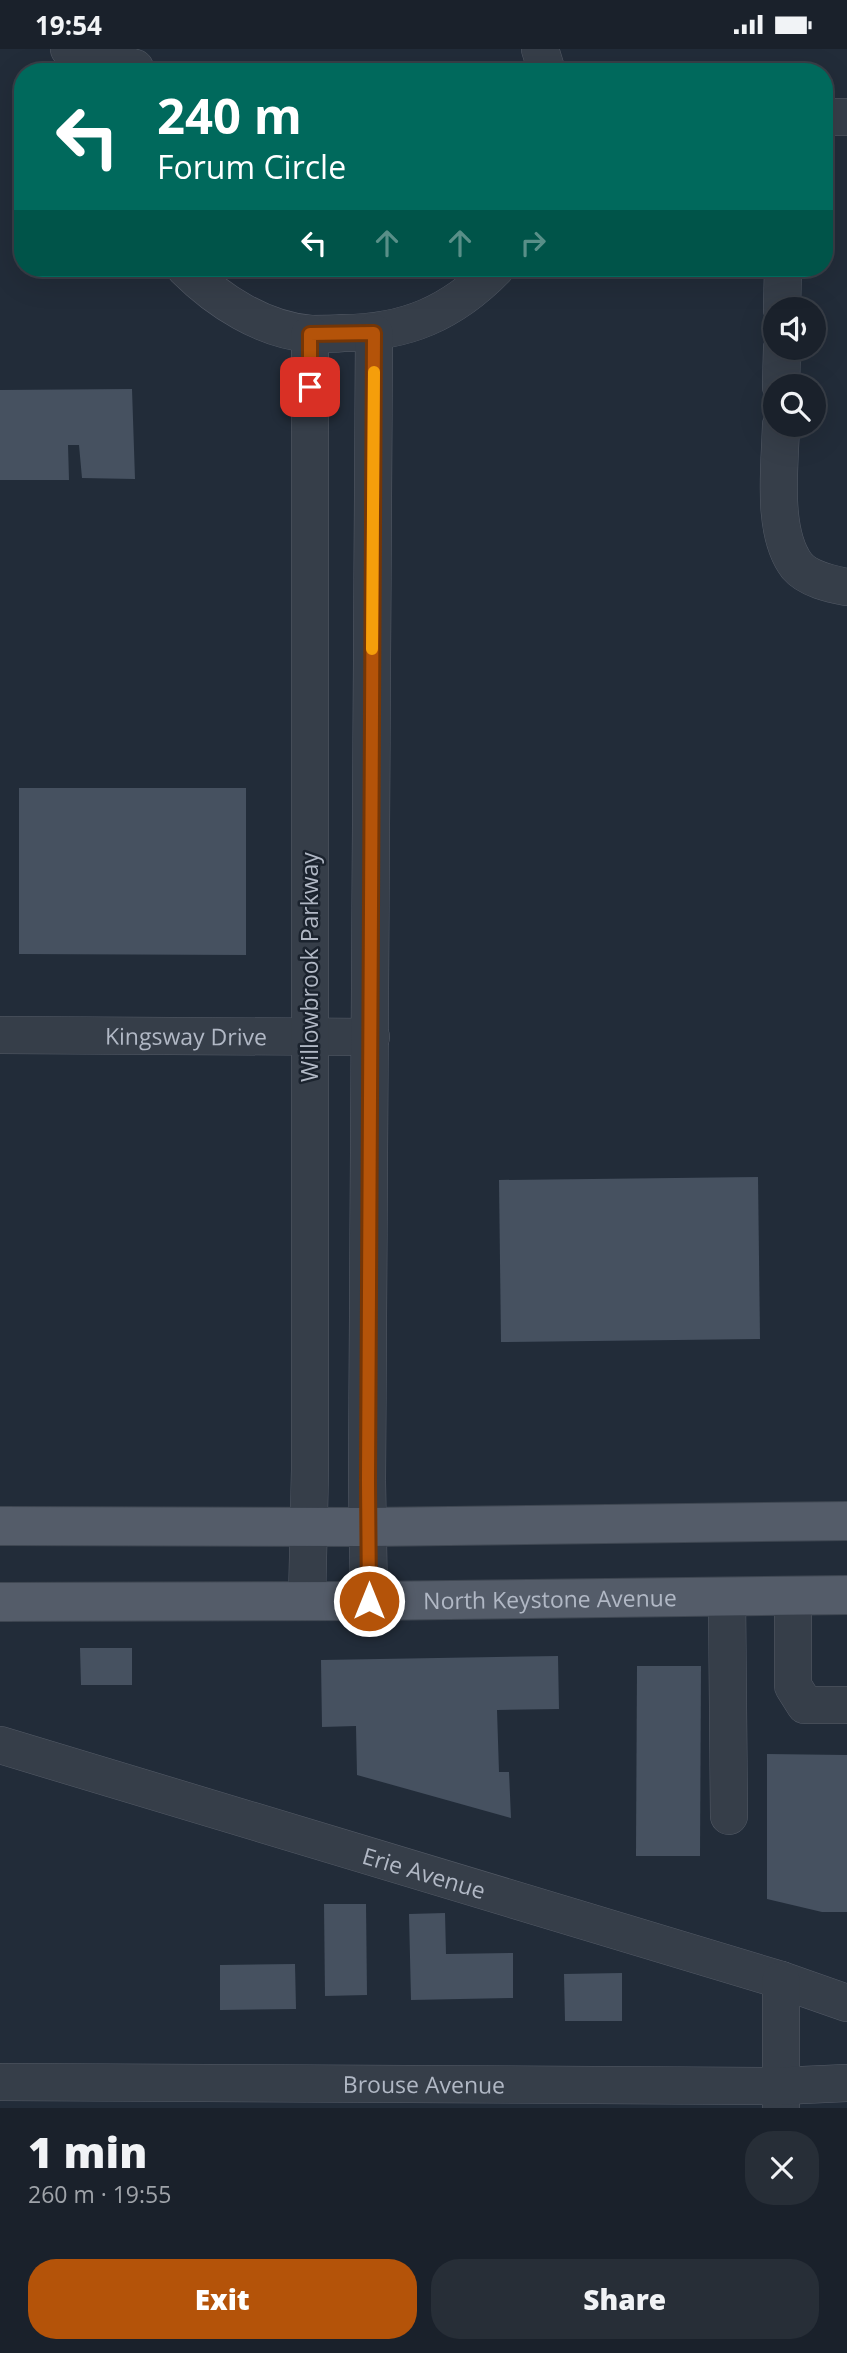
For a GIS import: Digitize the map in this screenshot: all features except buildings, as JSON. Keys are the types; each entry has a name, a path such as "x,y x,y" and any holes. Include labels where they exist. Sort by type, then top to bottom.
{"main road":[{"path":"0,1526 369,1527 847,1521"},
{"name":"North Keystone Avenue","path":"0,1602 847,1595"}],"street":[{"path":"69,49 137,63"},
{"path":"195,277 212,292 264,322 310,334 374,333 403,326 432,315 466,295 486,277"},
{"path":"782,297 783,277"},
{"path":"369,1601 374,333"},
{"name":"Willowbrook Parkway","path":"307,1601 310,1471 310,334"},
{"path":"780,437 779,504 783,538 798,567 825,583 847,587"},
{"name":"Kingsway Drive","path":"0,1035 371,1037"},
{"path":"793,1596 793,1686 805,1705 847,1705"},
{"path":"727,1597 729,1816"},
{"name":"Erie Avenue","path":"0,1745 781,1980 847,2003"},
{"path":"781,1980 781,2097"},
{"name":"Brouse Avenue","path":"0,2083 781,2097 847,2083"}],"slow traffic":[{"path":"372,649 374,372"}],"route":[{"path":"310,387 310,334 374,333 369,1601"}]}
